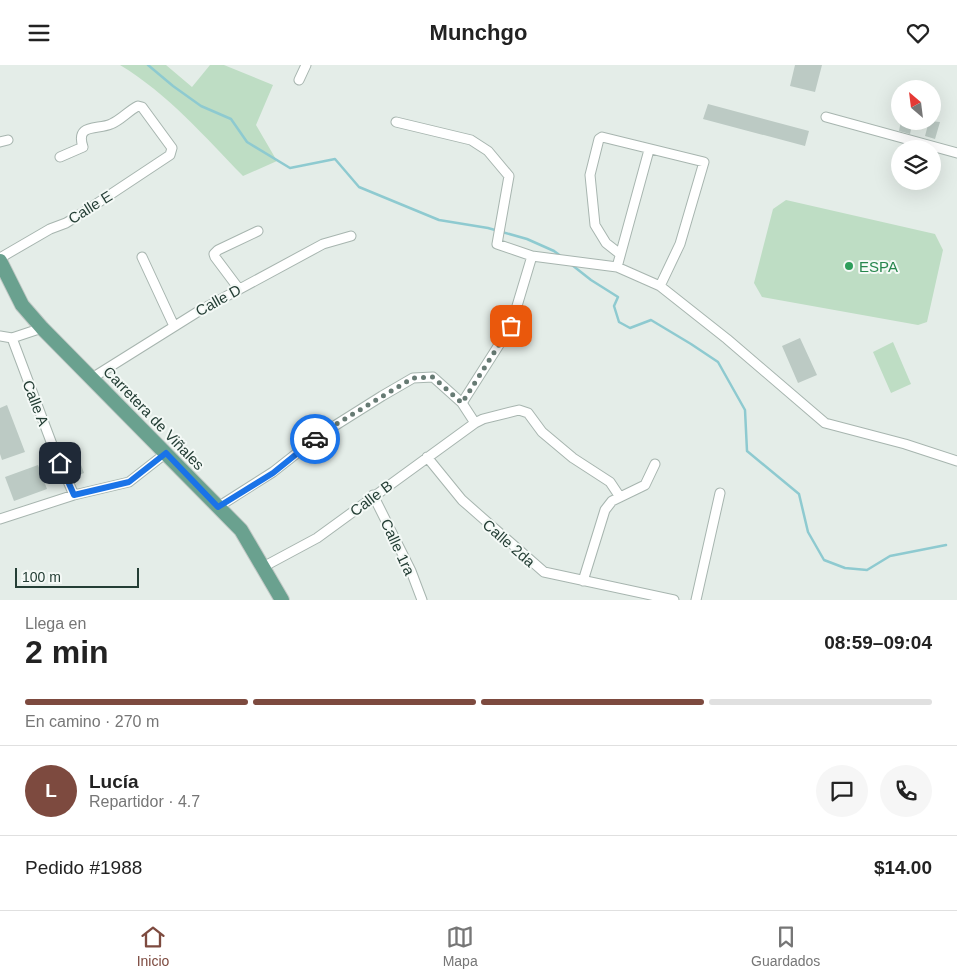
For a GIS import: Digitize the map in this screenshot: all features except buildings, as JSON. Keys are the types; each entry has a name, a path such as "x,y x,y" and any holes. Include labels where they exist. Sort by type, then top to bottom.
{"main road":[{"name":"Carretera de Viñales","path":"0,261 22,305 42,328 241,530 282,600"}],"street":[{"path":"299,80 306,65"},
{"name":"Calle E","path":"0,257 84,212 170,155 172,148 142,107 138,106 110,125 97,126 86,130 82,134 83,147 60,157"},
{"path":"826,117 957,153"},
{"path":"396,122 471,140 488,151 509,175 497,244 532,256 617,267 660,286 727,339 778,385 825,423 904,444 957,461"},
{"path":"620,254 606,243 595,225 590,175 598,139 602,137 704,162 680,244 660,286"},
{"path":"617,267 650,150"},
{"path":"240,289 214,254 218,250 258,231"},
{"name":"Calle D","path":"92,378 198,311 324,244 351,236"},
{"path":"462,403 511,326 532,256"},
{"path":"142,257 174,326"},
{"path":"0,336 12,338 42,328"},
{"name":"Calle A","path":"12,338 53,447 74,495"},
{"path":"218,507 273,473 320,435 413,378 433,377 462,403 475,423"},
{"name":"Calle B","path":"263,567 317,538 373,495 475,423 483,419 519,410 528,413 542,431 573,458 610,482 620,497"},
{"path":"0,519 74,495 129,482 166,453"},
{"name":"Calle 2da","path":"427,457 462,500 544,572 674,600"},
{"path":"583,581 605,510 612,501 645,485 655,464"},
{"path":"696,600 720,493"},
{"name":"Calle 1ra","path":"373,495 422,600"}],"green space":[{"path":"120,65 166,65 192,87 210,65 224,65 273,85 256,125 277,161 243,176 170,103 138,76"},
{"name":"ESPA","path":"786,200 935,234 943,250 927,322 918,325 762,297 754,283 773,209"},
{"path":"893,342 911,384 891,393 873,352"}],"waterway":[{"path":"148,65 201,106 231,119 247,142 290,168 335,159 359,187 439,220 488,228 527,239 554,251 562,257"},
{"path":"572,265 618,297 614,306 619,322 630,328 651,320 718,362 745,410 747,451 799,494 808,532 824,560 845,568 867,570 890,556 946,545"}],"way so far":[{"path":"315,439 413,378 433,377 462,403 511,326"}],"place":[{"name":"ESPA","path":"849,266"}],"route":[{"path":"60,463 74,495 129,482 166,453 218,507 273,473 315,439"}]}
